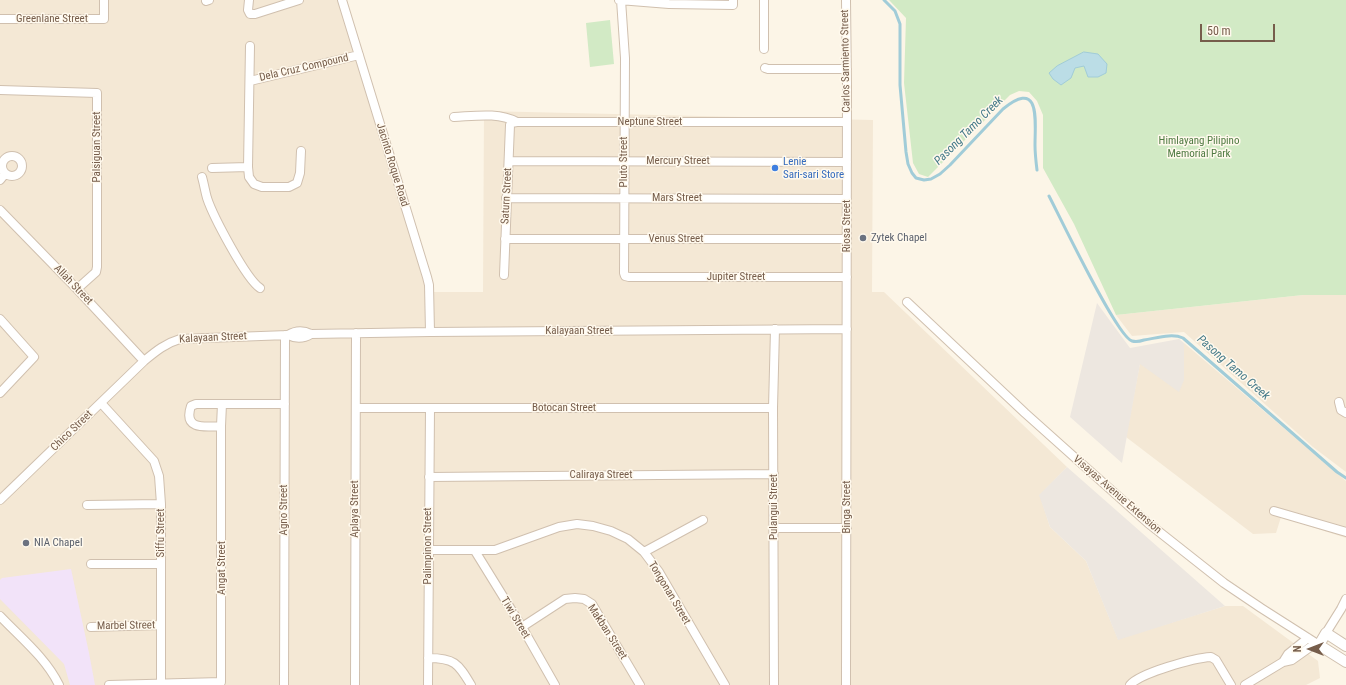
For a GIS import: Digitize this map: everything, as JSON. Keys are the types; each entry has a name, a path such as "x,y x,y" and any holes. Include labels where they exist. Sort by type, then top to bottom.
{"street":[{"name":"Greenlane Street","path":"0,19 104,19 104,0"},
{"path":"249,0 248,10 250,14 255,14 299,0"},
{"name":"Jacinto Roque Road","path":"342,0 427,277 429,285 430,332"},
{"path":"620,0 733,2"},
{"name":"Pluto Street","path":"620,0 625,58 625,276"},
{"path":"764,0 764,49"},
{"name":"Carlos Sarmiento Street","path":"846,0 847,122"},
{"name":"Dela Cruz Compound","path":"250,46 249,177 254,184 262,187 288,187 297,183 300,173 301,151"},
{"name":"Dela Cruz Compound","path":"250,81 358,55"},
{"path":"764,68 847,69"},
{"name":"Palsiguan Street","path":"0,90 96,93 97,267 96,272 77,289"},
{"name":"Neptune Street","path":"454,117 499,116 509,118 517,122 847,122"},
{"name":"Saturn Street","path":"504,274 510,125 511,123 517,122"},
{"name":"Riosa Street","path":"847,122 847,330"},
{"name":"Mercury Street","path":"509,161 847,162"},
{"path":"212,168 248,167"},
{"path":"202,177 207,198 216,218 238,259 255,285 260,288"},
{"name":"Mars Street","path":"506,198 847,199"},
{"name":"Allah Street","path":"0,210 77,289 144,361"},
{"name":"Venus Street","path":"505,239 847,239"},
{"name":"Jupiter Street","path":"625,276 847,277"},
{"name":"Visayas Avenue Extension","path":"907,302 1025,413 1148,523 1224,583 1346,662"},
{"path":"0,319 34,357 0,393"},
{"name":"Kalayaan Street","path":"144,361 161,347 180,339 286,335 299,331 305,331 311,334 776,329 847,330"},
{"name":"Pulangui Street","path":"774,685 773,408 776,329"},
{"name":"Binga Street","path":"846,685 847,330"},
{"name":"Aplaya Street","path":"355,685 356,333"},
{"name":"Agno Street","path":"284,685 284,404 286,335"},
{"name":"Chico Street","path":"1,498 144,361"},
{"path":"1339,402 1341,410 1346,413"},
{"name":"Siffu Street","path":"101,403 154,461 159,476 161,504 161,684"},
{"path":"221,426 195,426 190,419 189,414 191,406 196,404 284,404"},
{"name":"Angat Street","path":"109,685 222,682 222,404"},
{"name":"Botocan Street","path":"356,408 773,408"},
{"name":"Palimpinon Street","path":"428,685 430,408"},
{"name":"Caliraya Street","path":"429,477 774,474"},
{"path":"87,505 161,504"},
{"path":"1274,511 1346,532"},
{"path":"644,552 704,520"},
{"name":"Tongonan Street","path":"428,550 475,551 499,549 559,527 576,524 593,526 611,531 628,539 644,552 659,572 725,685"},
{"path":"774,528 847,528"},
{"name":"Tiwi Street","path":"475,551 522,627 555,685"},
{"path":"91,564 161,564"},
{"name":"Makban Street","path":"522,627 565,600 575,598 584,599 592,604 640,685"},
{"path":"1244,685 1283,662 1292,660 1317,644 1341,609 1346,599"},
{"path":"0,616 46,663 59,685"},
{"name":"Marbel Street","path":"91,627 161,625"},
{"path":"1326,632 1346,646"},
{"path":"1283,662 1288,654 1308,638"},
{"path":"1130,685 1138,678 1179,664 1211,657 1216,660 1231,685"},
{"path":"428,658 450,660 459,666 472,685"}],"shaded area":[{"path":"0,0 338,0 426,279 428,292 483,292 484,111 873,120 872,292 884,292 1067,467 1040,495 1050,527 1086,561 1118,639 1225,606 1243,606 1318,661 1320,678 1306,685 0,685"},
{"path":"1303,295 1346,295 1346,472 1313,447 1184,332 1132,336 1116,315"},
{"path":"1097,303 1130,348 1179,339 1184,343 1184,380 1179,392 1140,364 1122,463 1070,417"},
{"path":"1184,343 1346,481 1346,538 1281,517 1276,533 1253,534 1126,437 1140,363 1184,380"},
{"path":"1067,467 1225,606 1118,640 1086,561 1050,527 1039,495"},
{"path":"71,569 95,685 70,685 64,664 0,599 0,580 2,578"}],"green space":[{"name":"Himlayang Pilipino Memorial Park","path":"889,0 1346,0 1346,295 1303,295 1116,315 1074,224 1043,168 1043,115 1037,101 1029,92 1019,91 1010,95 928,177 919,174 913,163 904,83 906,18"},
{"path":"610,20 614,64 590,67 586,23"}],"water":[{"path":"1084,52 1098,54 1107,64 1106,73 1098,77 1088,77 1084,66 1075,68 1071,78 1061,85 1053,79 1049,73 1057,66"}],"waterway":[{"name":"Pasong Tamo Creek","path":"884,0 895,11 900,24 900,85 906,152 908,164 916,178 924,180 931,179 940,174 1003,109 1015,101 1024,98 1030,100 1035,115 1037,170"},
{"name":"Pasong Tamo Creek","path":"1049,196 1114,320 1132,341 1169,336 1183,338 1337,472 1346,478"}],"place":[{"name":"Lenie Sari-sari Store","path":"775,168"},
{"name":"Zytek Chapel","path":"863,238"},
{"name":"NIA Chapel","path":"26,543"}]}
